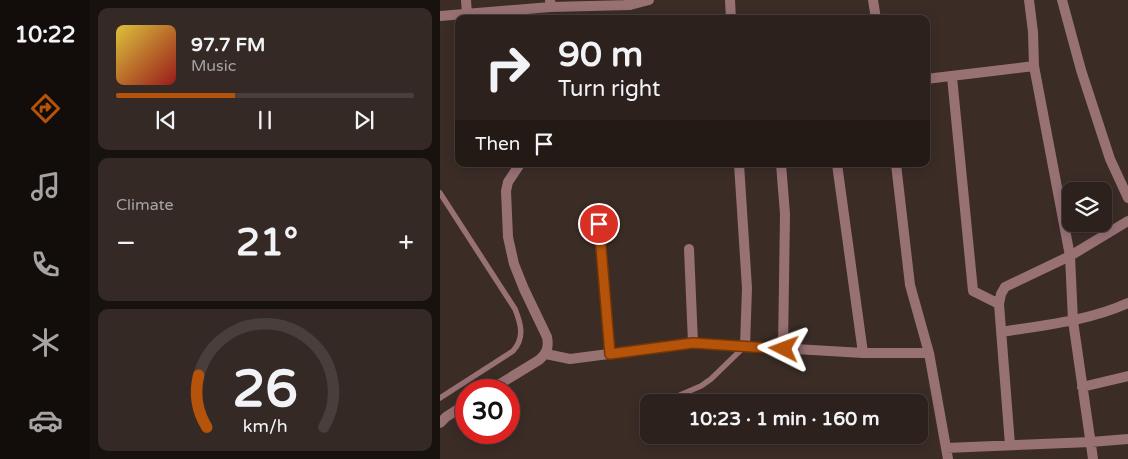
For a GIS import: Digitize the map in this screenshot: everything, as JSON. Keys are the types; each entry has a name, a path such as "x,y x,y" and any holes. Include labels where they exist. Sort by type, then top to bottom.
{"street":[{"path":"466,0 467,15 533,13 550,4 649,0"},
{"path":"730,0 731,15"},
{"path":"873,0 875,15"},
{"path":"1029,0 1033,32 1034,66 1070,256 1073,321 1093,459"},
{"path":"1062,0 1081,70 1110,159 1128,198"},
{"path":"440,16 455,15"},
{"path":"930,80 1034,66"},
{"path":"952,77 974,291 999,304"},
{"path":"518,167 508,182 506,191 508,237 514,264 547,337 546,354"},
{"path":"738,167 747,288 745,346"},
{"path":"781,167 784,214 784,349"},
{"path":"837,167 863,353"},
{"path":"896,167 910,286 929,353 948,459"},
{"path":"1010,445 999,304 1005,287 1070,256 1128,221"},
{"path":"599,224 610,354"},
{"path":"689,249 693,343"},
{"path":"1001,332 1073,321 1100,314 1128,303"},
{"path":"507,379 546,354 570,359 693,343 863,353 929,353"},
{"path":"1082,386 1128,376"},
{"path":"440,423 455,411"},
{"path":"946,448 1128,439"}],"lane":[{"path":"440,193 515,309 520,320 522,334 520,343 513,351 440,398"},
{"path":"682,394 701,386 711,379 745,346"}],"route":[{"path":"599,224 610,354 693,343 784,349"}]}
